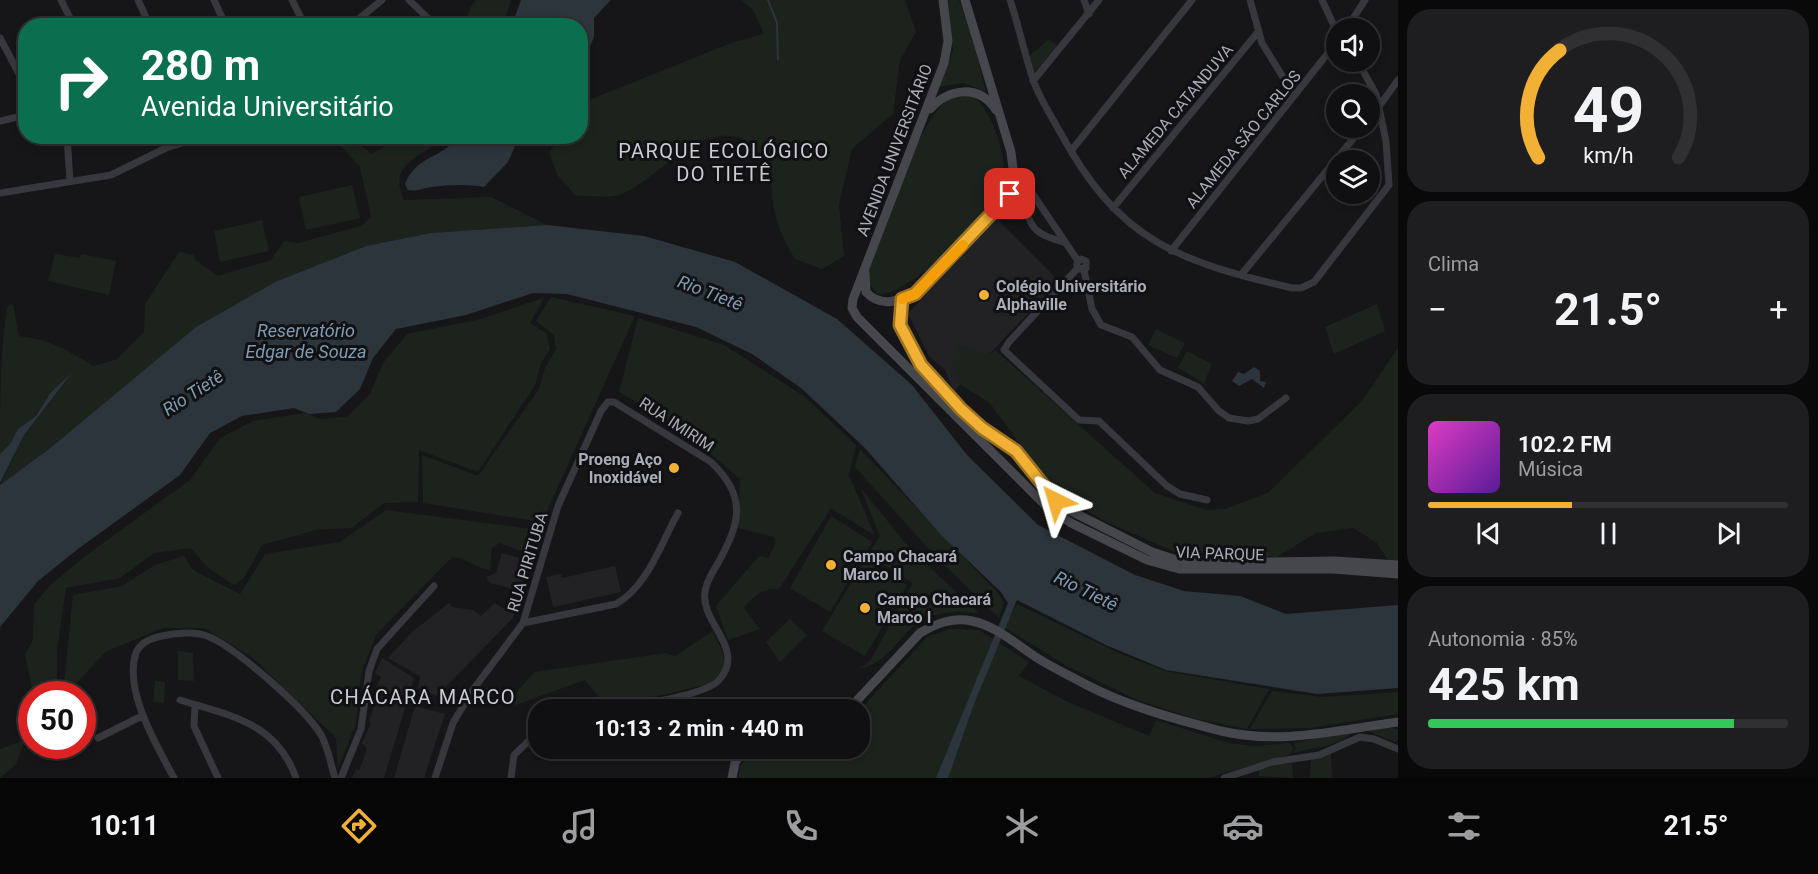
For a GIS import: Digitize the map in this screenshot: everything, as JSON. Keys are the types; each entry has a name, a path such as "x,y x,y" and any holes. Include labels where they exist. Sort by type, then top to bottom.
{"main road":[{"name":"AVENIDA UNIVERSITÁRIO","path":"852,308 865,266 927,112 947,49 947,26 943,0"},
{"path":"865,266 864,285 870,295 883,302 915,294 1010,194 1013,172 1009,144 965,0"},
{"path":"927,112 945,95 957,91 970,91 987,99 999,114"},
{"name":"VIA PARQUE","path":"902,299 900,325 921,365 961,409 982,428 1016,451 1048,492 1067,509 1167,558 1195,563 1327,560 1398,566"},
{"name":"VIA PARQUE","path":"852,308 864,324 1001,461 1060,516 1146,560 1167,567 1192,571 1335,569 1398,574"},
{"path":"1001,461 1016,451"},
{"path":"859,699 920,633 935,625 958,619 990,626 1040,659 1085,684 1138,707 1222,731 1249,736 1299,738 1398,722"},
{"path":"730,778 737,759"}],"street":[{"path":"61,0 70,18"},
{"path":"138,0 146,18"},
{"path":"214,0 222,18"},
{"path":"292,0 301,18"},
{"path":"360,18 382,0"},
{"path":"409,0 428,18"},
{"path":"1011,0 1033,81 1091,184 1127,221 1171,251 1197,263 1301,288 1314,282 1389,185 1386,141 1380,116"},
{"path":"1084,0 1089,14"},
{"path":"1033,81 1100,0"},
{"path":"1071,152 1192,0"},
{"path":"1250,0 1258,32 1270,59 1294,95"},
{"path":"1322,0 1330,18"},
{"path":"1353,18 1365,0"},
{"name":"ALAMEDA CATANDUVA","path":"1113,207 1258,32"},
{"path":"0,38 18,72"},
{"name":"ALAMEDA SÃO CARLOS","path":"1171,251 1326,55"},
{"path":"1380,105 1398,80"},
{"path":"0,121 18,117"},
{"path":"1241,274 1354,138"},
{"path":"68,144 70,181"},
{"path":"0,193 111,175 179,144"},
{"path":"1013,172 1032,193 1078,261 1086,261 1080,270 1015,335 1004,350 1079,420 1099,421 1167,486 1180,494 1207,500"},
{"path":"1021,202 1032,193"},
{"path":"1010,194 1021,202 1033,230 1042,236 1064,242"},
{"path":"1080,270 1092,309 1101,325 1132,337 1160,370 1198,387 1219,411 1229,418 1248,421 1258,419 1286,398"},
{"name":"RUA IMIRIM","path":"601,411 608,402 622,405 704,457 722,472 737,501 733,535 705,591 706,608 728,653 727,668 721,679 702,691 663,699"},
{"name":"RUA PIRITUBA","path":"435,778 453,723 472,691 523,623 558,506 601,411"},
{"path":"523,623 616,604 623,600 639,585 678,513"},
{"path":"342,778 362,729 369,671 377,649 434,586"},
{"path":"174,778 142,716 135,672 138,649 156,637 167,635 205,635 238,656 309,720 327,747 335,778"},
{"path":"180,700 239,718 261,729 285,753 296,778"},
{"path":"195,705 194,726 218,778"},
{"path":"98,738 142,716"},
{"path":"1224,778 1273,762 1319,755 1359,736 1398,748"},
{"path":"511,778 514,755 528,742"}],"shaded area":[{"path":"476,0 511,0 505,18 467,18"},
{"path":"741,0 905,0 916,32 900,60 893,114 852,149 839,205 844,256 822,269 795,259 778,223 771,179 764,158 742,139 725,136 707,139 671,160 638,185 622,194 612,196 576,196 558,176 549,153 555,144 588,144 589,100 731,43 764,34 753,10"},
{"path":"948,0 959,0 970,28 986,92 963,83 939,87 953,51"},
{"path":"1049,39 1057,46 1035,72 1029,56"},
{"path":"955,95 975,97 990,118 999,140 1005,190 963,236 929,268 895,290 878,295 868,282 869,266 894,199 916,146 929,123 942,106"},
{"path":"339,144 359,144 371,154 384,147 383,144 438,144 410,161 404,168 400,177 400,187 404,200 491,197 547,225 431,233 366,246 275,282 196,327 49,449 0,485 24,435 70,376 51,392 36,416 18,429 10,444 0,454 2,357 8,305 13,304 19,336 58,346 94,366 117,359 144,332 145,304 179,252 194,255 195,260 218,276 271,260 284,241 298,243 361,226 371,217 360,167"},
{"path":"352,185 360,218 306,230 299,197"},
{"name":"Colégio Universitário Alphaville","path":"995,217 1059,281 954,391 945,370 929,356 908,314"},
{"path":"262,220 269,251 220,262 214,231"},
{"path":"55,254 80,258 81,254 116,261 109,295 48,281"},
{"path":"551,297 635,316 542,522 423,503 422,455 478,476 539,389 545,368 556,349 554,335 536,321"},
{"path":"544,298 530,323 546,333 550,349 541,363 535,385 478,472 419,450 418,502 384,503 352,528 316,530 262,545 244,578 234,585 208,568 191,548 154,553 120,578 66,588 57,650 57,681 30,681 25,654 33,640 34,605 49,586 88,554 190,480 220,438 253,421 305,413 320,419 347,417 370,394 383,363 407,334 477,320"},
{"path":"1377,304 1385,331 1334,354 1325,327"},
{"path":"638,318 724,345 804,396 856,445 849,475 875,536 831,508 779,589 759,594 744,608 760,629 728,640 716,606 759,556 768,558 775,545 774,537 738,528 740,479 682,429 619,392"},
{"path":"1156,329 1185,343 1177,358 1148,345"},
{"path":"959,345 988,355 995,350 1155,493 1206,510 1225,509 1268,493 1362,401 1398,348 1398,561 1388,560 1377,543 1353,528 1316,533 1277,557 1173,551 1109,523 1073,503 1041,473 989,402 962,386 951,360"},
{"path":"1187,351 1212,364 1204,383 1178,368"},
{"path":"860,449 998,593 1004,603 999,618 937,558 855,467"},
{"path":"860,487 910,549 979,613 946,613 923,619 884,657 859,669 870,661 913,583 868,555 880,536"},
{"path":"386,510 538,530 533,556 500,543 492,548 490,570 452,557 376,635 361,674 356,723 338,768 336,738 252,657 204,628 163,628 105,652 79,681 64,681 73,595 122,586 155,565 184,556 193,570 240,594 265,554 340,542"},
{"name":"Campo Chacará Marco II","path":"831,516 872,542 830,612 790,588"},
{"path":"502,553 524,559 522,567 528,569 522,585 526,586 524,592 490,583 486,577 496,573"},
{"name":"Campo Chacará Marco I","path":"865,560 907,585 865,656 822,631"},
{"path":"615,566 621,592 553,607 546,577 561,574 562,578"},
{"path":"507,601 518,604 513,618 437,696 418,688 420,676 388,658 412,632 449,603 452,607 473,610 481,616 495,603 504,609"},
{"path":"1017,604 1121,654 1165,671 1269,689 1247,729 1196,719 1137,700 1065,665 1004,627"},
{"path":"790,619 807,635 780,662 766,642"},
{"path":"950,629 979,630 1029,662 1019,676 1068,702 1149,736 1156,720 1228,743 1255,746 1289,743 1294,748 1289,755 1208,778 738,778 740,766 745,759 870,759 870,699 927,637"},
{"path":"713,631 723,653 724,665 708,684 646,699 601,699 585,680 510,707 519,689 535,672 666,653 675,656"},
{"path":"178,651 193,653 194,681 178,680"},
{"path":"382,658 414,678 384,778 352,778 356,769 359,771 367,749 362,743 371,723 369,720 377,698 372,696 381,677 375,673"},
{"path":"155,681 165,682 164,703 153,702"},
{"path":"1272,691 1322,697 1398,692 1398,714 1310,728 1250,729"},
{"path":"415,706 445,714 424,778 394,778"},
{"path":"1363,729 1398,729 1398,740 1395,742"},
{"path":"1352,732 1332,744 1292,754 1296,748 1293,743"},
{"path":"18,743 16,764 0,778 0,749"},
{"path":"1331,753 1332,778 1310,778 1311,760"},
{"path":"1292,763 1293,778 1259,776 1259,769"}],"water":[{"path":"521,0 611,0 594,18 594,37 588,51 588,18 515,18"},
{"path":"452,144 516,144 508,162 484,187 451,185 415,191 408,190 405,184 415,168"},
{"name":"Reservatório Edgar de Souza","path":"547,225 644,236 735,262 837,319 912,385 967,455 1038,525 1135,575 1184,591 1240,596 1286,614 1398,605 1398,688 1317,694 1166,670 1106,645 1017,600 974,704 948,778 936,778 1008,603 1001,592 941,535 865,448 801,388 752,354 696,327 567,294 533,293 466,315 396,329 373,358 360,389 336,412 309,414 294,408 242,416 210,433 180,475 38,581 0,627 0,485 49,449 196,327 275,282 366,246 431,233"},
{"path":"1254,367 1260,371 1260,381 1266,382 1264,388 1252,379 1239,386 1232,381 1238,372 1244,374"},
{"path":"72,373 24,435 0,483 0,454 10,444 18,429 36,416 51,392"}],"waterway":[{"path":"768,0 777,23 778,59"}],"slow traffic":[{"path":"902,299 915,294 963,245"}],"place":[{"name":"Colégio Universitário Alphaville","path":"984,295"},
{"name":"Proeng Aço Inoxidável","path":"674,468"},
{"name":"Campo Chacará Marco II","path":"831,565"},
{"name":"Campo Chacará Marco I","path":"865,608"}],"district":[{"name":"PARQUE ECOLÓGICO DO TIETÊ","path":"724,162"},
{"name":"CHÁCARA MARCO","path":"423,697"}],"route":[{"path":"1010,194 1003,204 915,294 902,299 899,314 900,325 907,342 931,377 982,428 1016,451 1056,501"}],"water label":[{"name":"Rio Tietê","path":"710,293"},
{"name":"Rio Tietê","path":"193,393"},
{"name":"Rio Tietê","path":"1086,591"}]}
